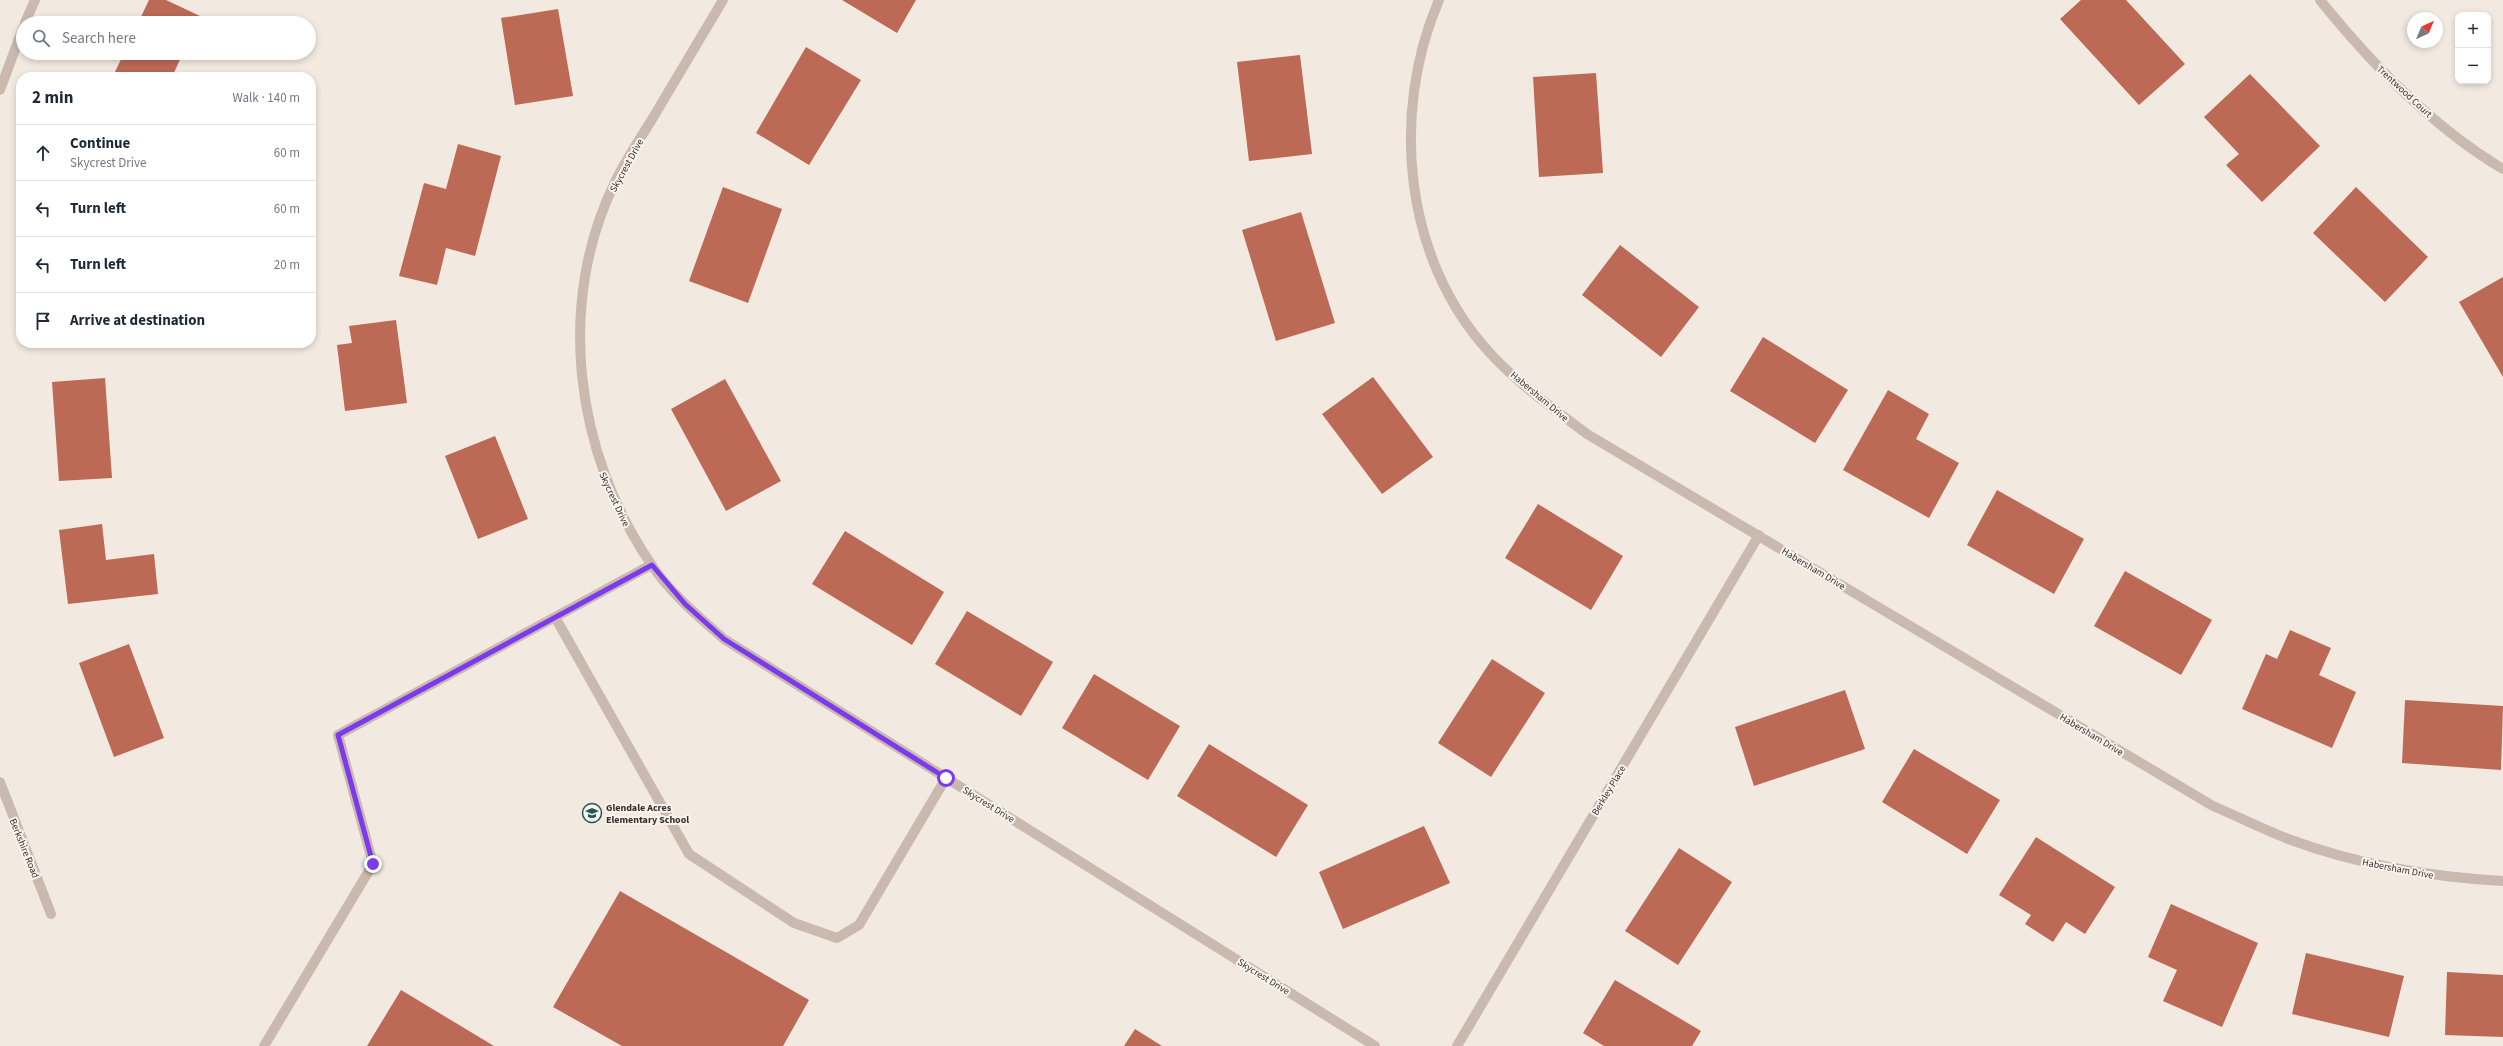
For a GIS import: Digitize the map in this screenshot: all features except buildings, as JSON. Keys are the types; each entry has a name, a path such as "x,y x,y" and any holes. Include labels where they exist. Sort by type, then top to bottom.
{"street":[{"path":"28,16 35,0"},
{"name":"Skycrest Drive","path":"723,0 616,180 597,228 583,287 580,339 584,399 600,466 624,521 652,565 685,604 724,639 1375,1046"},
{"name":"Habersham Drive","path":"1439,0 1430,21 1419,62 1412,113 1412,165 1419,216 1434,265 1458,311 1489,353 1547,404 1587,434 2212,806 2291,840 2374,865 2451,878 2503,881"},
{"name":"Trentwood Court","path":"2320,0 2356,44 2424,110 2503,169"},
{"path":"0,90 16,47"},
{"name":"Berkley Place","path":"1457,1046 1759,535"},
{"path":"264,1046 373,864 338,735 652,565"},
{"path":"555,617 689,854 794,923 837,938 859,925 946,778"},
{"name":"Berkshire Road","path":"0,782 51,914"}],"place":[{"name":"Glendale Acres Elementary School","path":"592,813"}],"route":[{"path":"373,864 338,735 652,565 685,604 724,639 946,778"}]}
